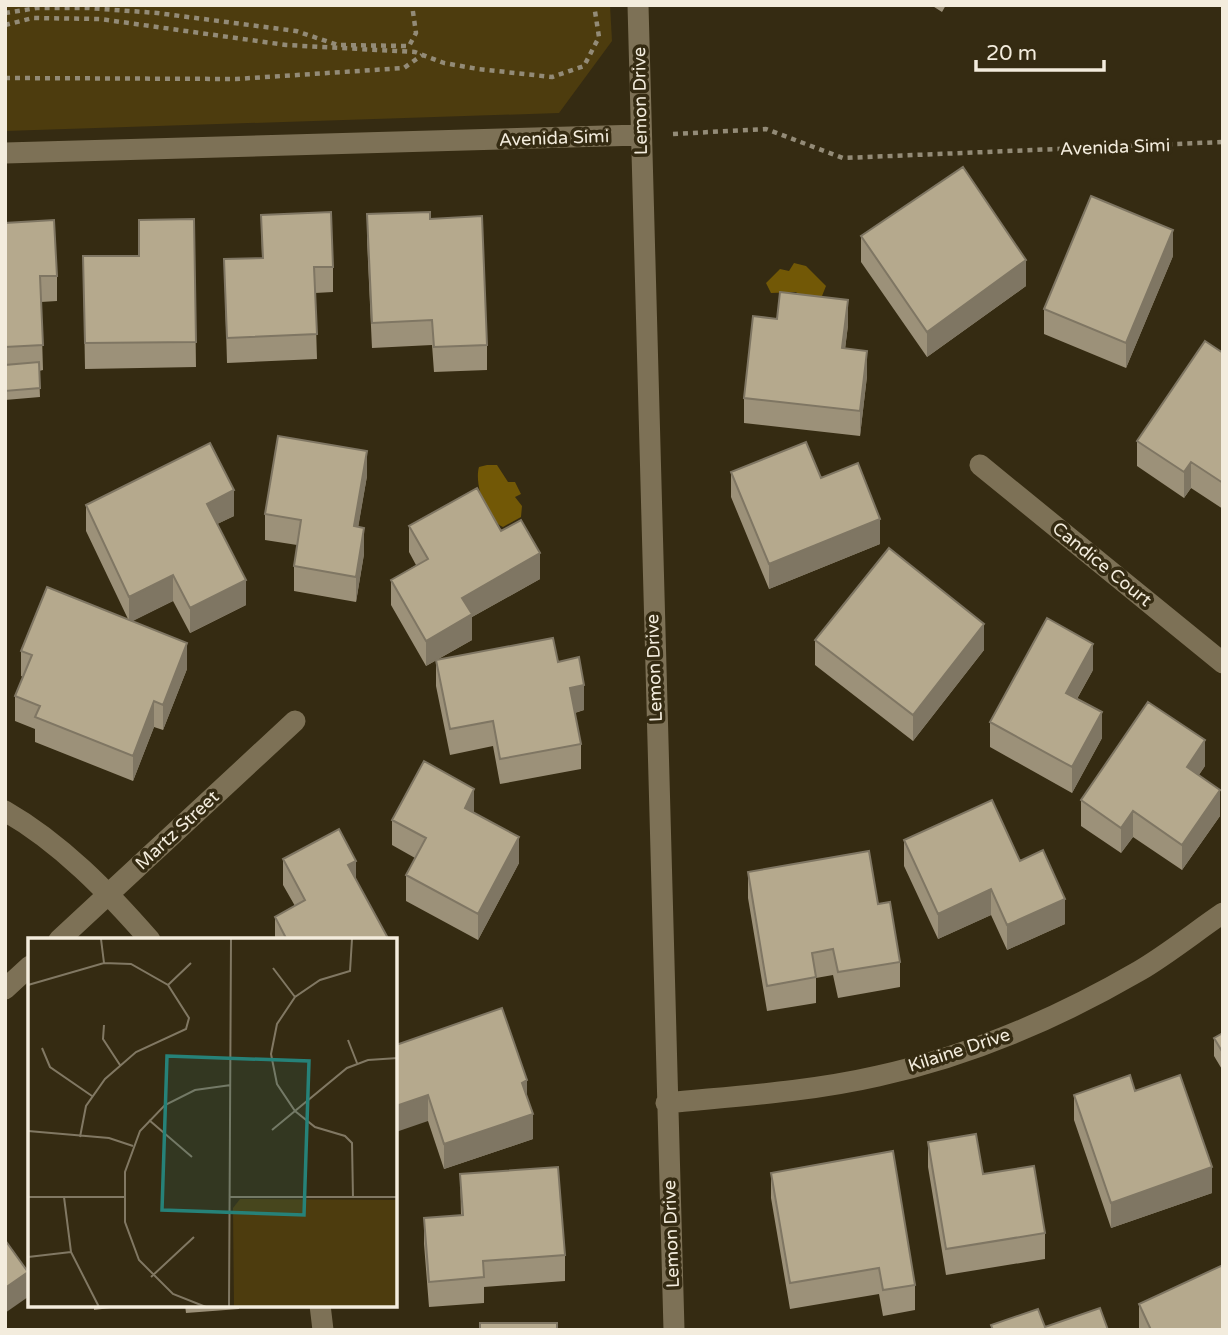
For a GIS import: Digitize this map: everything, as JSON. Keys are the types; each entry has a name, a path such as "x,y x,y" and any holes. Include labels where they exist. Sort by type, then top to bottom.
{"street":[{"name":"Lemon Drive","path":"638,5 674,1330"},
{"name":"Avenida Simi","path":"5,153 640,135"},
{"name":"Candice Court","path":"980,465 1223,663"},
{"name":"Martz Street","path":"61,938 295,721"},
{"path":"5,811 23,821 109,893 148,938"},
{"name":"Kilaine Drive","path":"666,1102 816,1087 879,1076 974,1049 1058,1014 1142,970 1223,913"},
{"path":"5,989 28,968"},
{"path":"320,1307 323,1330"}],"path":[{"path":"5,13 37,8 75,8 158,13 296,31 338,45 409,46 416,33 412,5"},
{"path":"5,25 33,18 100,19 286,45 415,52 478,69 552,77 584,66 599,37 594,5"},
{"path":"5,78 236,79 404,68 422,55"},
{"name":"Avenida Simi","path":"640,135 766,129 843,158 1223,142"}],"shaded area":[{"path":"5,5 610,5 612,41 559,113 5,131"},
{"path":"794,263 806,266 826,286 820,301 807,303 796,292 771,293 766,283 780,269 789,271"},
{"path":"497,465 508,482 515,482 521,494 515,497 522,506 521,517 503,527 491,517 480,491 479,467"}],"building":[{"path":"963,167 1026,260 927,332 861,236"},
{"path":"1091,196 1173,230 1126,343 1044,309"},
{"path":"331,212 333,267 314,267 317,334 227,338 224,259 263,258 261,215"},
{"path":"430,212 430,219 482,216 487,345 434,347 432,320 372,323 367,214"},
{"path":"194,219 196,342 85,343 83,256 139,256 139,220"},
{"path":"54,220 57,276 40,276 43,345 5,347 5,223"},
{"path":"780,292 848,300 842,348 867,351 860,411 744,398 753,316 777,319"},
{"path":"1205,341 1223,353 1223,483 1191,462 1184,472 1137,441"},
{"path":"39,362 40,388 5,391 5,365"},
{"path":"278,436 367,451 354,526 364,528 356,577 294,566 301,520 265,514"},
{"path":"806,442 821,478 858,463 880,519 769,564 731,472"},
{"path":"210,443 234,490 207,504 246,580 190,608 173,575 129,597 86,505"},
{"path":"477,488 501,531 521,520 540,553 462,598 472,614 426,641 391,580 428,559 409,526"},
{"path":"889,548 984,624 913,715 815,640"},
{"path":"47,587 187,643 163,705 154,701 133,756 35,717 40,706 15,696 32,655 21,651"},
{"path":"1047,618 1093,644 1066,693 1102,712 1072,767 990,722"},
{"path":"553,638 558,662 579,657 584,685 570,688 581,744 500,759 493,721 450,729 436,660"},
{"path":"1148,702 1205,740 1187,767 1220,790 1182,845 1133,811 1121,828 1081,800"},
{"path":"424,761 474,789 465,808 519,837 478,914 406,875 426,838 392,820"},
{"path":"992,800 1020,861 1043,850 1065,899 1007,925 991,889 938,914 904,840"},
{"path":"339,829 356,861 348,865 388,938 286,938 275,917 305,900 283,859"},
{"path":"869,851 878,904 890,902 900,962 838,972 833,949 812,953 816,977 767,986 748,872"},
{"path":"502,1008 527,1080 522,1083 533,1114 444,1144 428,1095 397,1106 397,1045"},
{"path":"1223,1033 1223,1053 1214,1038"},
{"path":"1130,1075 1135,1091 1180,1075 1212,1167 1111,1203 1074,1095"},
{"path":"976,1134 983,1174 1034,1166 1045,1233 946,1249 928,1142"},
{"path":"893,1151 915,1285 883,1290 879,1268 790,1283 771,1173"},
{"path":"558,1167 565,1255 483,1261 484,1277 429,1282 424,1218 463,1215 460,1174"},
{"path":"5,1240 28,1272 5,1288"},
{"path":"1223,1265 1223,1330 1151,1330 1139,1304"},
{"path":"1100,1308 1108,1330 993,1330 991,1325 1038,1309 1045,1327"},
{"path":"480,1323 557,1323 557,1330 480,1330"}]}
